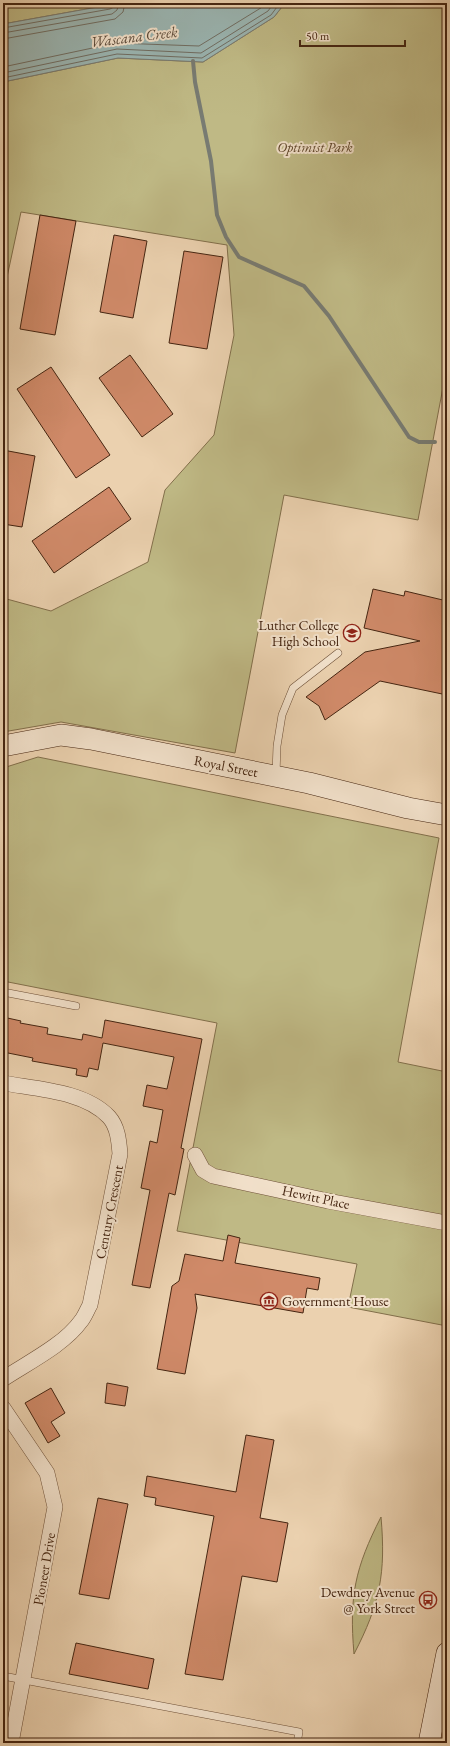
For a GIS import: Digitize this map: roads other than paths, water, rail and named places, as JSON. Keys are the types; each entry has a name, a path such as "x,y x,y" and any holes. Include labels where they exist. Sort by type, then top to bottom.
{"street":[{"name":"Royal Street","path":"3,746 61,735 91,739 309,783 408,808 447,816"},
{"name":"Century Crescent","path":"3,1083 77,1096 100,1109 110,1118 119,1137 120,1154 90,1305 80,1323 56,1345 3,1379"},
{"name":"Hewitt Place","path":"196,1155 203,1170 213,1176 328,1201 447,1223"},
{"name":"Pioneer Drive","path":"3,1408 47,1473 55,1507 11,1743"},
{"path":"430,1743 444,1685 447,1653"}],"lane":[{"path":"276,776 277,746 282,715 293,688 338,653"},
{"path":"3,992 76,1006"},
{"path":"3,1676 299,1732 297,1743"}],"water":[{"name":"Wascana Creek","path":"120,3 285,3 274,17 203,62 118,58 3,82 3,24"}],"waterway":[{"path":"193,61 195,82 211,161 217,215 226,237 239,257 304,286 329,316 409,437 419,442 435,442"}],"place":[{"name":"Luther College High School","path":"352,633"},
{"name":"Government House","path":"269,1301"},
{"name":"Dewdney Avenue @ York Street","path":"428,1600"}],"park label":[{"name":"Optimist Park","path":"315,147"}]}
